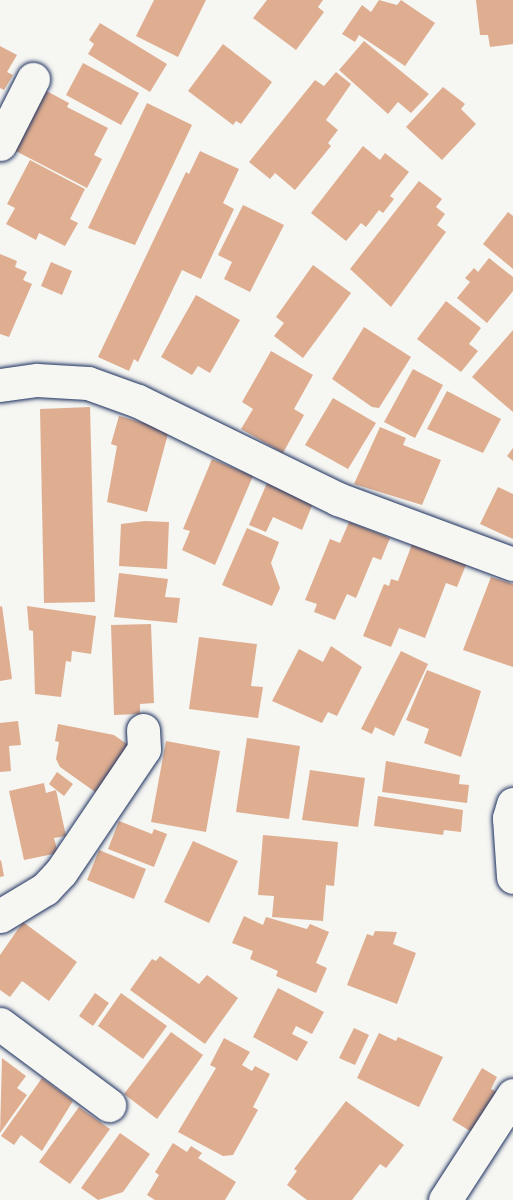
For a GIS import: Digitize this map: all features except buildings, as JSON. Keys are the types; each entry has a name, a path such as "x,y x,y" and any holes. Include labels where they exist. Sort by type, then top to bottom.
{"street":[{"path":"0,144 33,79"},
{"path":"0,385 37,380 88,383 138,401 338,499 513,564"},
{"path":"0,916 45,889 61,872 144,750 143,730"},
{"path":"513,804 509,818 513,877"},
{"path":"0,1024 109,1105"},
{"path":"455,1197 513,1095"}]}
